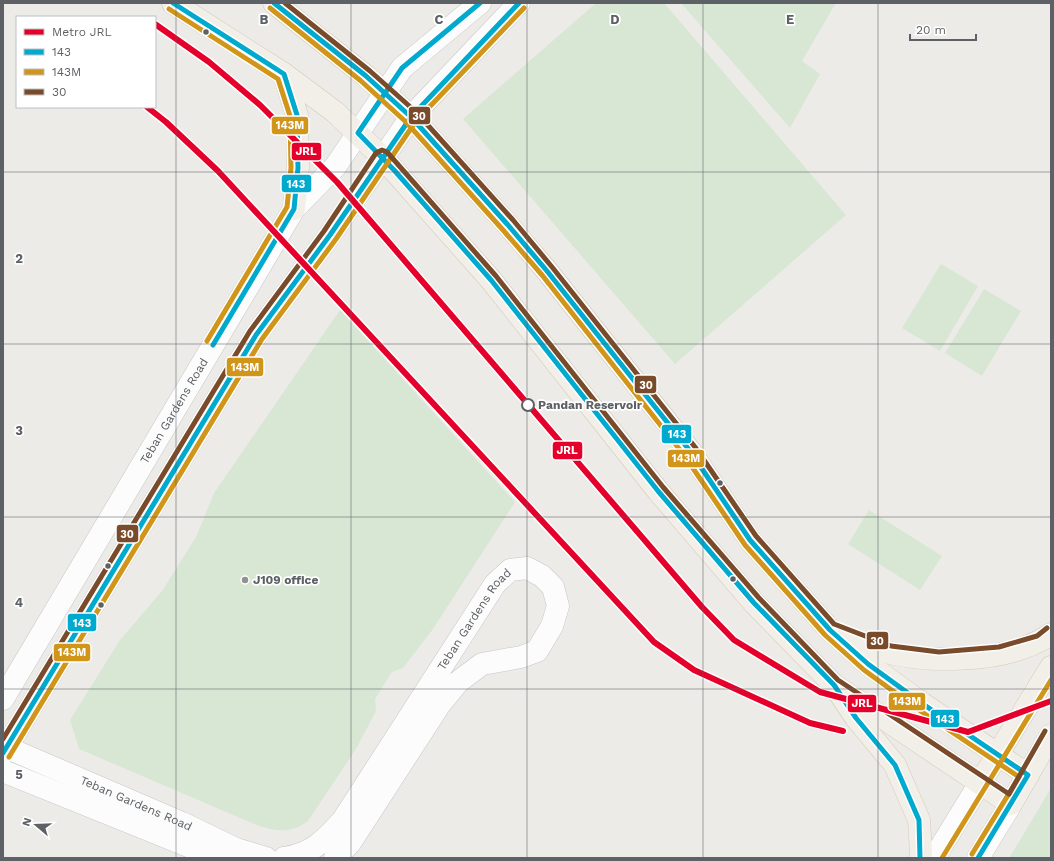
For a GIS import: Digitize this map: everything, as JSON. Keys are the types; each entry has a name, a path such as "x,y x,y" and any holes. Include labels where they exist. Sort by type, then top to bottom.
{"main road":[{"path":"173,3 284,74 335,112 382,157 491,280 663,497 754,603 834,685 856,718 895,765 919,820 920,858"},
{"path":"274,3 411,117 547,271 690,451 750,540 830,630 868,664 998,756 1028,775"},
{"path":"284,74 297,116 298,168 294,208"},
{"path":"830,630 873,648 898,654 939,659 1000,654 1040,642 1051,634"},
{"path":"980,783 998,756 1051,666"},
{"path":"834,685 1011,804 1051,735"}],"street":[{"name":"Teban Gardens Road","path":"3,699 294,208 335,167 402,68 480,3"},
{"name":"Teban Gardens Road","path":"266,858 236,849 182,823 4,748 256,334 330,235 382,157 411,117 519,3"},
{"name":"Teban Gardens Road","path":"284,858 301,855 325,841 343,820 495,584 510,570 527,568 542,576 553,587 558,606 552,626 537,651 521,657 482,664 458,682 440,704 350,843 335,858"},
{"name":"Teban Gardens Road","path":"3,772 218,858"},
{"path":"934,858 980,783"},
{"path":"978,858 1011,804"}],"green space":[{"path":"596,3 664,3 846,215 675,364 463,119"},
{"path":"681,3 836,3 802,61 820,74 790,128"},
{"path":"941,264 978,286 940,351 902,328"},
{"path":"984,289 1021,311 982,376 945,353"},
{"path":"340,310 515,502 433,629 403,668 392,672 375,699 376,711 356,749 308,821 296,828 279,830 259,826 79,749 70,720 120,640 162,591 196,537 214,493"},
{"path":"869,510 942,556 920,590 848,544"},
{"path":"1051,788 1051,858 1009,858 1014,850"}],"metro line":[{"name":"JRL","path":"156,25 209,62 260,105 337,182 702,607 734,640 820,692 968,732 1051,701"},
{"name":"JRL","path":"148,108 166,122 218,171 654,642 694,670 810,723 843,731"}],"transit line":[{"name":"143","path":"173,3 284,74 297,115 298,168 294,209 213,345"},
{"name":"143","path":"274,3 366,76 411,117 508,225 547,271 690,451 750,540 830,630 868,664 923,704 1028,775 978,858"},
{"name":"30","path":"285,3 370,71 416,112 513,220 695,447 756,536 834,624 891,646 939,652 999,647 1037,636 1047,628"},
{"name":"143","path":"480,3 402,68 358,133 394,170 491,280 658,491 754,603 834,685 856,718 895,765 919,820 920,858"},
{"name":"143","path":"3,753 256,335 330,235 411,117 519,3"},
{"name":"143M","path":"270,8 361,81 406,122 503,230 542,275 684,455 745,545 825,635 864,670 919,710 1019,777 972,854"},
{"name":"143M","path":"9,757 262,339 336,239 416,121 524,8"},
{"name":"143M","path":"169,9 278,79 290,116 291,168 287,207 207,341"},
{"name":"30","path":"3,739 250,331 324,231 376,153 382,150 387,152 496,276 663,487 759,598 838,680 1009,794 1045,731"},
{"name":"143M","path":"942,858 1051,680"}],"place":[{"name":"Pandan Reservoir","path":"528,405"},
{"name":"J109 office","path":"245,580"}]}
